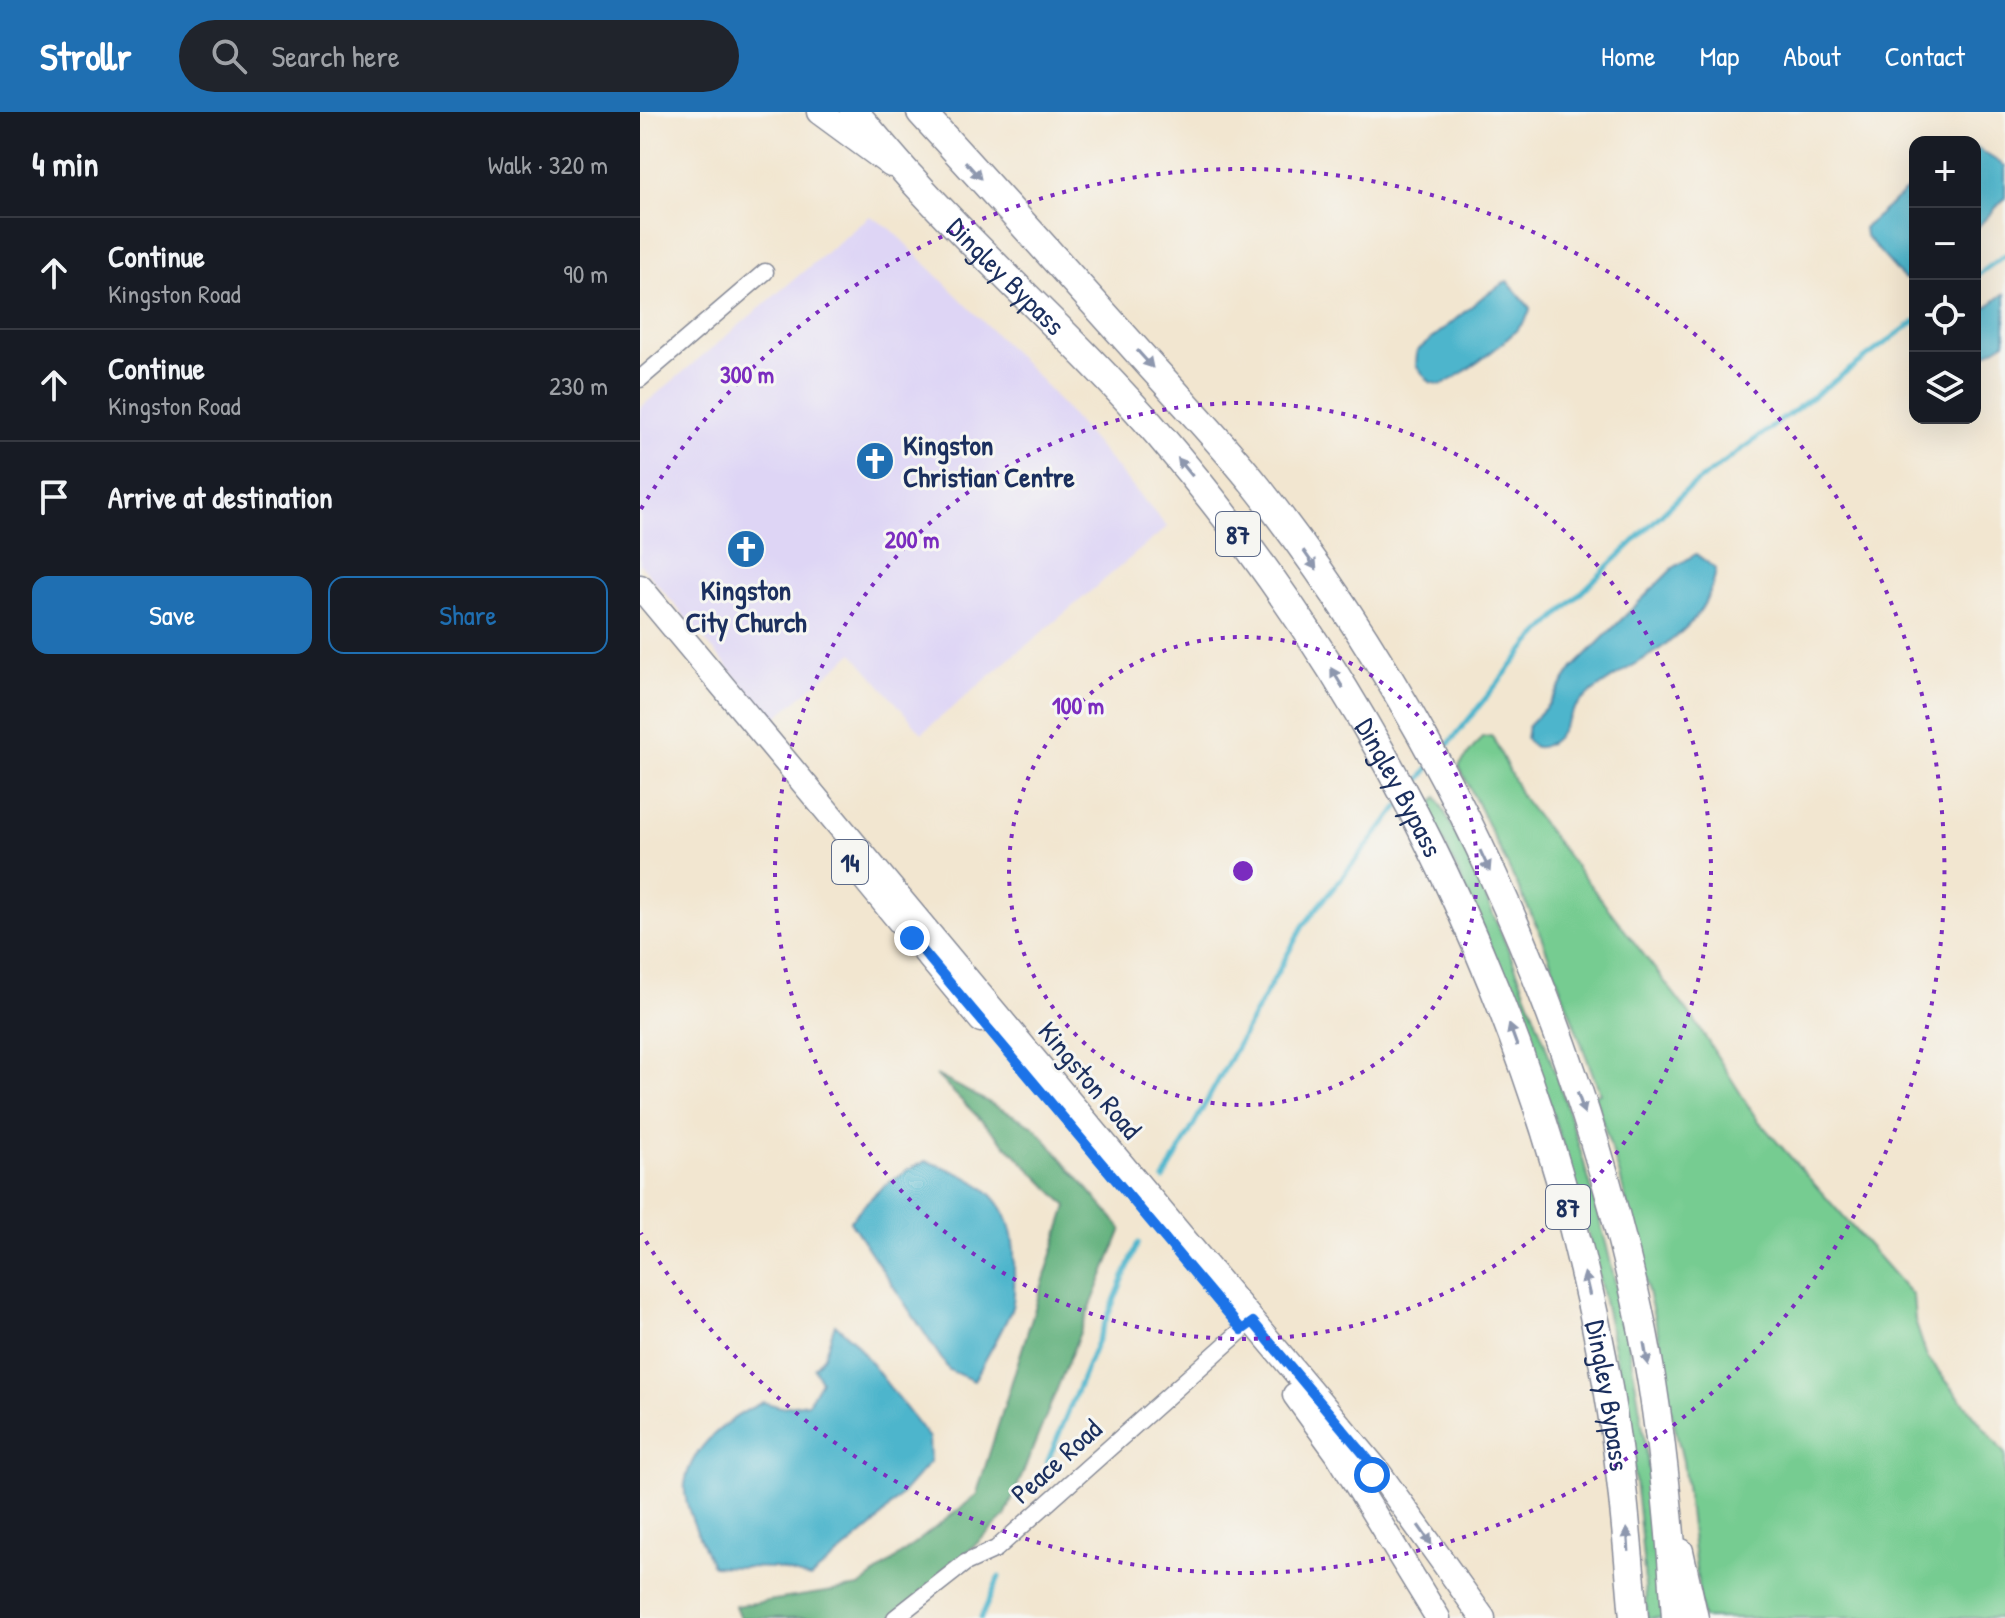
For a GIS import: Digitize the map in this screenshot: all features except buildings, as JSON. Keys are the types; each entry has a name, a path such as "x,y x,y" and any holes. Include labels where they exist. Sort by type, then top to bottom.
{"highway":[{"name":"Dingley Bypass","path":"854,112 913,180 1055,321 1160,436 1293,609 1391,769 1417,819 1458,902 1512,1030 1565,1196 1593,1310 1614,1421 1634,1618"},
{"name":"Dingley Bypass","path":"921,112 1255,484 1351,619 1451,791 1512,920 1548,1008 1604,1170 1638,1310 1662,1467 1676,1618"}],"main road":[{"path":"819,112 913,180"},
{"name":"Kingston Road","path":"640,587 1248,1326 1337,1453 1438,1618"},
{"name":"Kingston Road","path":"640,608 1248,1326 1377,1470 1483,1618"},
{"path":"1662,1467 1696,1618"},
{"path":"1377,1470 1371,1482 1433,1587 1447,1618"}],"street":[{"path":"640,379 765,272"},
{"name":"Peace Road","path":"895,1618 965,1563 996,1549 1248,1326"}],"shaded area":[{"name":"Kingston Christian Centre","path":"870,216 891,229 1041,380 1167,527 922,733 853,653 773,720 640,564 640,408"}],"green space":[{"path":"1492,736 1522,797 1695,1021 1756,1118 1913,1296 1915,1321 1927,1357 2005,1454 2005,1618 1702,1618 1683,1461 1665,1385 1661,1345 1620,1176 1594,1095 1600,1093 1538,928 1459,766 1482,737"},
{"path":"1437,797 1484,894 1526,993 1562,1093 1593,1196 1619,1299 1639,1404 1653,1511 1662,1618 1647,1618 1638,1510 1624,1406 1605,1303 1580,1202 1514,1005 1428,809"},
{"path":"936,1075 1034,1126 1122,1229 1005,1517 897,1618 740,1618 735,1606 859,1587 976,1496 1067,1206"}],"water":[{"path":"1981,151 2005,166 2005,198 1981,224"},
{"path":"1909,188 1909,279 1904,279 1865,235 1864,228"},
{"path":"1507,281 1530,308 1519,327 1493,351 1463,372 1441,385 1430,382 1416,366 1417,351 1485,295"},
{"path":"2005,293 2005,342 1981,357 1981,352 1981,311"},
{"path":"1696,554 1716,569 1709,594 1697,615 1662,648 1580,702 1552,741 1540,747 1530,744 1526,739 1528,726 1549,704 1573,668 1673,568"},
{"path":"926,1161 980,1185 1003,1209 1010,1225 1013,1305 974,1381 949,1370 850,1221 884,1186"},
{"path":"835,1324 853,1340 929,1438 930,1462 874,1525 810,1578 775,1568 712,1566 694,1525 685,1492 695,1457 726,1424 763,1402 781,1407 808,1403 821,1381 814,1368 824,1356"}],"waterway":[{"path":"1981,273 2005,255"},
{"path":"1443,751 1530,643 1684,492 1909,325"},
{"path":"1413,788 1429,768"},
{"path":"1164,1179 1303,926 1399,806"},
{"path":"1047,1463 1138,1243"},
{"path":"981,1618 999,1577"}],"place":[{"name":"Kingston Christian Centre","path":"875,461"},
{"name":"Kingston City Church","path":"746,549"}],"route":[{"path":"912,938 1242,1330 1253,1322 1377,1470 1372,1475"}]}
